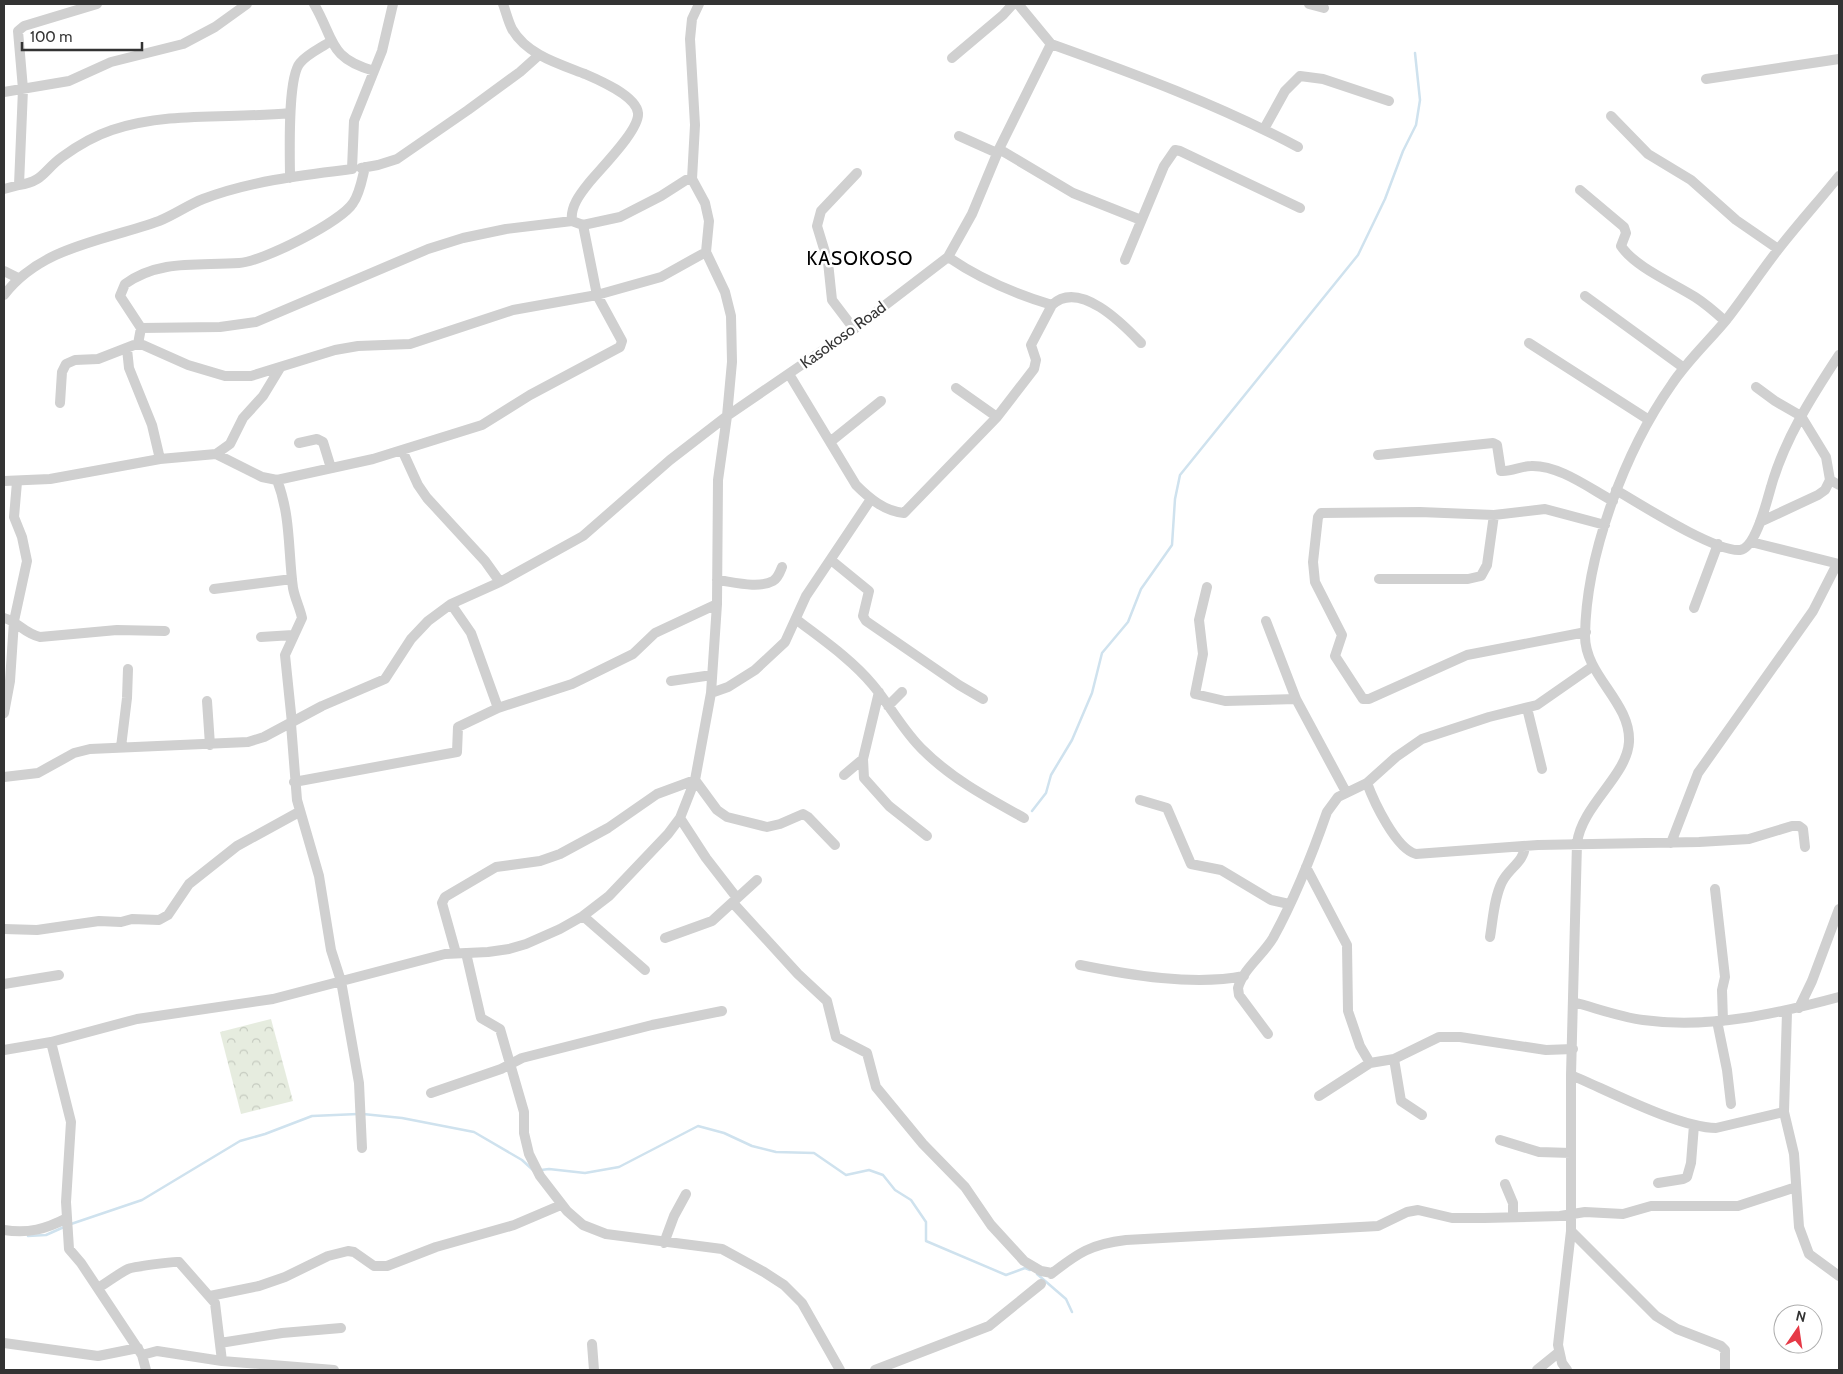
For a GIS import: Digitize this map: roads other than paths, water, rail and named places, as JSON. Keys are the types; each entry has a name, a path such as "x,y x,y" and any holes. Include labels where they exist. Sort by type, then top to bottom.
{"street":[{"path":"19,184 23,88 17,36 20,28 97,4"},
{"path":"4,92 69,81 111,62 183,44 215,27 247,4"},
{"path":"314,4 331,41 341,56 349,63 374,71"},
{"path":"352,169 354,121 363,93 382,51 393,4"},
{"path":"503,4 512,28 522,42 539,55 595,78 623,94 634,104 638,112 635,126 580,193 571,215 572,221"},
{"path":"4,1050 51,1042 136,1019 254,1002 461,953 488,952 526,944 583,916 609,896 653,852 680,818 695,780 712,693 717,604 718,480 732,362 731,316 725,292 706,252 709,221 704,203 692,179 695,125 690,39 692,19 699,4"},
{"path":"952,58 998,19 1012,4"},
{"path":"1018,4 1051,44 1202,102 1264,129 1298,147"},
{"path":"1309,4 1324,8"},
{"path":"290,178 290,113 298,66 331,41"},
{"name":"Kasokoso Road","path":"4,777 38,773 74,753 90,749 248,742 264,737 292,724 322,706 385,679 418,630 451,604 500,582 583,536 670,460 727,416 854,329 948,257 972,214 998,151 1051,44"},
{"path":"4,295 18,278 34,266 92,240 159,220 187,206 227,191 290,178 365,167 397,159 483,100 539,55"},
{"path":"1706,80 1839,59"},
{"path":"1264,129 1284,91 1300,76 1308,75 1388,101"},
{"path":"4,189 37,181 70,151 116,129 179,118 290,113"},
{"path":"1611,116 1648,154 1690,180 1736,220 1778,249"},
{"path":"959,136 998,151 1073,193 1141,220"},
{"path":"1124,260 1164,166 1175,150 1300,208"},
{"path":"138,344 140,328 120,296 121,288 125,284 151,270 173,264 239,263 263,258 332,222 347,211 357,195 365,167"},
{"path":"854,329 832,300 828,262 817,226 821,211 856,173"},
{"path":"1567,1370 1558,1353 1571,1231 1571,1075 1577,843 1581,824 1623,760 1629,744 1626,722 1593,666 1587,648 1586,632 1597,557 1615,495 1649,420 1684,368 1725,321 1778,249 1839,176"},
{"path":"140,328 220,327 256,322 401,260 454,241 506,228 572,221 583,225 629,214 678,184 692,179"},
{"path":"1580,190 1624,227 1626,233 1621,246 1624,250 1640,264 1704,303 1725,321"},
{"path":"216,454 262,477 278,480 373,459 482,425 530,395 620,347 622,341 597,295 583,225"},
{"path":"60,403 62,372 66,364 76,360 93,361 138,344 188,365 225,376 251,376 350,346 410,344 513,310 597,295 661,277 706,252"},
{"path":"948,257 1005,289 1052,305"},
{"path":"4,271 18,278"},
{"path":"1585,296 1684,368"},
{"path":"788,374 848,473 871,499 893,511 906,512 997,417 1036,367 1036,360 1031,345 1052,305 1064,298 1074,298 1089,302 1121,321 1141,343"},
{"path":"1528,343 1649,420"},
{"path":"127,348 129,368 152,425 160,459"},
{"path":"1378,455 1493,443 1497,445 1501,472 1531,466 1543,467 1615,495 1718,544 1741,550 1750,542 1760,522 1775,474 1801,416 1836,368 1839,355"},
{"path":"4,481 17,482 65,477 160,459 216,454 230,444 244,418 263,396 280,368"},
{"path":"1756,387 1775,402 1801,416 1826,457 1830,480 1825,490 1818,495 1760,522"},
{"path":"956,388 997,417"},
{"path":"830,442 881,401"},
{"path":"298,443 317,439 323,442 331,468"},
{"path":"402,450 418,485 427,498 478,554 500,582"},
{"path":"278,480 288,518 292,579 302,618 293,636 285,660 292,724 294,782 299,812 319,876 331,950 341,981 359,1083 362,1148"},
{"path":"1830,480 1839,485"},
{"path":"4,713 10,681 9,620 26,561 22,537 14,517 17,482"},
{"path":"712,693 728,687 770,658 786,642 806,596 871,499"},
{"path":"1586,632 1467,655 1369,699 1361,697 1335,656 1342,635 1315,582 1313,562 1319,514 1420,512 1494,515 1545,509 1605,526"},
{"path":"1379,579 1468,579 1481,576 1488,565 1494,515"},
{"path":"1671,843 1691,789 1707,758 1791,644 1822,596 1838,564 1750,542"},
{"path":"1694,608 1718,544"},
{"path":"831,560 869,590 863,616 866,622 983,699"},
{"path":"717,580 758,584 769,582 775,579 782,568"},
{"path":"214,589 292,579"},
{"path":"1208,587 1199,620 1203,654 1195,694 1225,701 1296,699"},
{"path":"451,604 471,633 498,708"},
{"path":"294,782 457,752 458,727 498,708 572,684 632,654 655,633 717,604"},
{"path":"9,620 21,630 40,637 117,630 165,631"},
{"path":"797,620 816,633 862,673 879,692 921,748 942,768 980,794 1024,818"},
{"path":"1266,621 1296,699 1346,792"},
{"path":"261,638 293,636"},
{"path":"1268,1034 1238,992 1244,976 1271,941 1306,866 1327,812 1338,797 1366,783 1396,756 1422,739 1542,702 1568,681 1593,666"},
{"path":"121,747 127,698 128,669"},
{"path":"671,681 712,675"},
{"path":"879,692 863,759 864,778 875,793 927,836"},
{"path":"888,706 902,692"},
{"path":"207,701 210,745"},
{"path":"1527,708 1542,770"},
{"path":"844,776 863,759"},
{"path":"695,780 721,814 767,827 780,824 803,814 835,845"},
{"path":"695,780 657,794 608,828 560,854 540,861 496,867 445,897 442,903 461,953 481,1018 500,1028 524,1112 527,1147 538,1172 561,1205 583,1224 606,1234 722,1249 784,1286 802,1303 840,1370"},
{"path":"1366,783 1383,817 1402,844 1413,853 1577,843 1671,843 1749,839 1792,826 1799,826 1803,829 1805,847"},
{"path":"1140,800 1167,808 1191,864 1221,870 1244,882 1262,895 1289,904"},
{"path":"4,928 37,930 99,921 159,920 168,915 189,884 237,846 299,812"},
{"path":"680,818 735,901 798,974 827,1001 836,1037 867,1053 879,1091 923,1144 970,1193 999,1235 1024,1261 1041,1271 1052,1274 1083,1250 1106,1243 1186,1235 1272,1234 1378,1226 1407,1212 1418,1210 1452,1218 1560,1216 1585,1212 1631,1214 1651,1206 1742,1205 1796,1187"},
{"path":"1490,937 1502,881 1520,860 1525,846"},
{"path":"1306,866 1347,945 1348,1011 1360,1046 1370,1062"},
{"path":"665,938 712,921 757,880"},
{"path":"1715,889 1725,977 1722,990 1720,1021 1731,1104"},
{"path":"1800,1008 1839,909"},
{"path":"583,916 645,970"},
{"path":"1080,965 1128,974 1192,979 1229,979 1244,976"},
{"path":"4,984 59,975"},
{"path":"1573,1002 1644,1020 1680,1023 1720,1021 1787,1012 1839,997"},
{"path":"431,1093 522,1058 652,1025 722,1011"},
{"path":"1787,1012 1784,1112 1794,1154 1799,1228 1810,1254 1839,1276"},
{"path":"1319,1096 1370,1062 1394,1058 1439,1037 1460,1038 1546,1050 1573,1049"},
{"path":"51,1042 71,1122 69,1249 98,1288 140,1351 146,1370"},
{"path":"1394,1058 1401,1101 1422,1115"},
{"path":"1571,1075 1694,1126 1716,1128 1784,1112"},
{"path":"1658,1183 1683,1179 1687,1176 1691,1163 1694,1126"},
{"path":"1500,1140 1539,1152 1571,1153"},
{"path":"1506,1184 1513,1203 1513,1217"},
{"path":"664,1243 674,1216 686,1194"},
{"path":"210,1296 259,1286 285,1277 328,1256 348,1251 354,1252 374,1266 387,1266 436,1247 514,1225 561,1205"},
{"path":"4,1230 19,1232 42,1230 68,1223"},
{"path":"1571,1231 1656,1316 1676,1329 1721,1346 1725,1350 1726,1370"},
{"path":"98,1288 132,1267 174,1261 183,1264 210,1296 216,1307 222,1361"},
{"path":"877,1370 989,1326 1041,1284"},
{"path":"220,1343 282,1333 341,1328"},
{"path":"4,1344 98,1356 157,1351 222,1361 334,1370"},
{"path":"592,1344 594,1370"},
{"path":"1537,1370 1558,1353"}],"waterway":[{"path":"1032,811 1046,793 1051,775 1072,740 1092,693 1102,653 1128,622 1141,589 1172,545 1175,499 1180,475 1358,255 1385,199 1403,151 1416,125 1420,100 1415,53"},
{"path":"71,1224 142,1200 240,1141 265,1134 312,1116 358,1114"},
{"path":"363,1114 402,1118 474,1132 522,1160 534,1171"},
{"path":"541,1170 549,1169 585,1173 619,1167 698,1126 724,1133 752,1146 776,1152 814,1153 846,1175 869,1170 883,1175 895,1190 911,1200 926,1222 926,1241 1006,1275 1025,1268 1030,1270"},
{"path":"28,1236 46,1235 64,1227"},
{"path":"1037,1274 1066,1299 1072,1312"}],"district":[{"name":"KASOKOSO","path":"860,258"}]}
